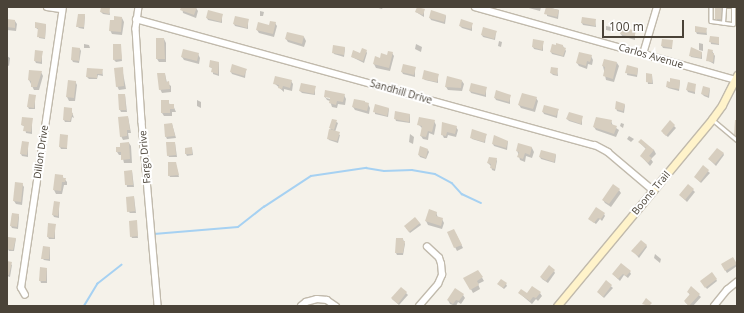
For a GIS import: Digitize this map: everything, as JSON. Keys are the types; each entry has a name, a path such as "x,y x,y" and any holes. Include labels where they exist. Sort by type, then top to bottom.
{"street":[{"path":"47,7 63,8"},
{"name":"Fargo Drive","path":"139,7 136,20 142,122 158,306"},
{"name":"Carlos Avenue","path":"475,7 643,54 736,78"},
{"path":"643,54 657,7"},
{"name":"Dillon Drive","path":"25,295 21,288 63,8"},
{"name":"Sandhill Drive","path":"136,20 595,145 608,152 653,190"},
{"name":"Boone Trail","path":"557,306 712,119 736,78"},
{"path":"419,306 438,284 442,275 439,258 428,247"},
{"path":"714,306 727,290 737,282"},
{"path":"300,306 306,302 317,299 327,300 336,306"}],"lane":[{"path":"711,7 711,21 733,24 733,7"},
{"path":"723,23 722,14 724,7 737,7"},
{"path":"712,119 737,140"}],"building":[{"path":"101,7 110,8 109,14 100,12"},
{"path":"181,7 197,7 194,15 180,10"},
{"path":"417,7 425,9 423,15 415,12"},
{"path":"546,7 559,10 557,17 544,14"},
{"path":"715,7 721,7 721,19 715,19"},
{"path":"208,10 223,14 221,22 206,18"},
{"path":"431,10 446,15 444,22 429,18"},
{"path":"78,14 85,14 84,27 76,27"},
{"path":"114,16 122,17 121,32 109,31 110,20 114,20"},
{"path":"235,16 249,19 247,28 233,24"},
{"path":"582,17 596,19 595,26 581,23"},
{"path":"7,19 15,20 15,28 7,27"},
{"path":"461,19 473,23 471,29 459,26"},
{"path":"270,21 276,22 273,34 256,30 258,22 269,25"},
{"path":"35,22 46,24 45,38 37,37 38,28 35,28"},
{"path":"695,26 707,28 706,33 695,32"},
{"path":"483,27 497,31 494,39 481,35"},
{"path":"622,27 636,31 634,38 620,34"},
{"path":"287,32 304,36 302,44 285,39"},
{"path":"710,36 719,37 719,44 709,42"},
{"path":"156,38 164,38 165,59 156,59"},
{"path":"533,39 544,41 542,50 532,47"},
{"path":"662,39 673,40 672,48 661,46"},
{"path":"556,43 563,45 563,47 566,48 563,56 550,52 552,44 556,45"},
{"path":"113,44 121,44 122,59 113,60"},
{"path":"333,45 345,47 344,55 332,53"},
{"path":"72,47 80,48 79,61 71,60"},
{"path":"691,47 702,52 701,58 689,56"},
{"path":"362,48 367,50 363,61 351,57 353,50 360,53"},
{"path":"183,49 199,53 197,61 181,57"},
{"path":"708,49 713,50 713,62 706,61"},
{"path":"35,50 43,51 41,62 34,61"},
{"path":"388,51 393,52 389,68 373,64 375,56 380,58 381,53 387,55"},
{"path":"579,52 592,55 590,62 587,61 586,66 576,63"},
{"path":"604,59 617,62 613,79 603,76 605,67 602,66"},
{"path":"210,60 219,62 218,74 211,72 212,68 209,67"},
{"path":"232,64 247,69 244,76 230,72"},
{"path":"403,64 416,67 414,75 401,72"},
{"path":"627,65 638,68 637,75 625,73"},
{"path":"123,67 124,86 116,87 114,68"},
{"path":"551,67 558,68 557,75 550,73"},
{"path":"87,68 103,69 102,74 97,74 97,78 86,77"},
{"path":"29,70 42,71 37,87 31,87 31,81 28,80"},
{"path":"424,70 439,74 437,82 422,79"},
{"path":"157,73 165,73 166,82 169,81 170,89 159,90"},
{"path":"646,73 652,74 652,83 646,82"},
{"path":"275,76 292,80 290,88 283,86 282,89 278,88 279,85 273,84"},
{"path":"447,76 462,80 461,88 445,87"},
{"path":"670,78 680,80 679,89 666,87 667,81 670,82"},
{"path":"68,80 76,81 74,98 66,97"},
{"path":"688,82 696,84 695,92 686,90"},
{"path":"301,83 316,86 314,94 299,91"},
{"path":"471,83 487,87 485,95 469,91"},
{"path":"703,86 710,88 708,96 701,94"},
{"path":"325,90 345,94 343,102 337,101 336,105 329,103 330,98 324,97"},
{"path":"496,90 511,95 509,102 494,98"},
{"path":"522,93 537,97 533,109 518,105"},
{"path":"29,94 36,95 34,108 27,107"},
{"path":"118,94 125,94 126,110 119,110"},
{"path":"354,99 369,103 367,111 352,107"},
{"path":"161,100 169,100 169,104 174,104 174,109 170,109 170,113 161,113"},
{"path":"616,101 625,104 623,111 615,109"},
{"path":"375,104 389,108 387,116 373,112"},
{"path":"544,105 559,109 556,116 542,112"},
{"path":"64,107 72,108 73,113 70,121 63,120"},
{"path":"395,111 410,114 409,122 394,119"},
{"path":"569,112 583,116 581,124 566,119"},
{"path":"128,116 130,130 127,130 127,136 120,137 118,117"},
{"path":"22,117 33,118 31,132 23,131 24,126 21,125"},
{"path":"419,117 435,120 432,132 428,131 426,137 420,136 422,126 417,125"},
{"path":"596,117 612,120 611,124 617,126 614,134 593,127"},
{"path":"332,119 337,120 334,130 329,128"},
{"path":"670,120 675,125 666,136 661,131"},
{"path":"735,120 737,120 737,137 734,137"},
{"path":"442,122 457,126 455,134 447,132 446,136 441,135"},
{"path":"172,123 175,136 165,137 164,124"},
{"path":"329,129 340,132 337,141 327,139"},
{"path":"472,129 487,134 484,142 470,138"},
{"path":"60,134 68,135 67,148 59,147"},
{"path":"494,135 508,141 506,148 492,144"},
{"path":"641,139 654,150 649,156 652,158 648,163 640,156 646,148 638,142"},
{"path":"22,141 29,142 27,155 20,154"},
{"path":"129,142 130,159 121,160 121,152 116,152 116,147 120,147 120,143"},
{"path":"166,142 175,142 176,155 167,156"},
{"path":"518,143 532,147 530,155 525,153 523,159 517,157 519,152 516,151"},
{"path":"420,146 428,149 426,158 418,155"},
{"path":"192,147 192,154 185,154 185,148"},
{"path":"717,148 724,153 715,164 708,159"},
{"path":"541,150 556,154 554,162 539,157"},
{"path":"489,157 497,158 495,169 490,168 491,164 487,163"},
{"path":"168,162 176,162 179,175 168,176"},
{"path":"703,165 709,170 700,182 694,177"},
{"path":"132,170 133,185 125,185 124,171"},
{"path":"55,174 63,175 63,178 66,178 65,182 62,182 61,191 53,190"},
{"path":"15,182 23,183 21,202 13,201"},
{"path":"613,184 620,189 609,204 602,200"},
{"path":"688,184 694,189 685,200 679,195"},
{"path":"134,196 135,211 127,212 126,197"},
{"path":"54,201 60,202 58,216 52,215"},
{"path":"596,207 605,213 601,219 598,218 594,223 588,219"},
{"path":"429,209 437,212 436,216 443,218 441,226 425,221"},
{"path":"12,213 19,214 17,227 10,226"},
{"path":"415,217 420,223 409,232 404,226"},
{"path":"137,220 138,236 130,237 129,221"},
{"path":"48,223 56,224 54,238 47,237"},
{"path":"454,229 462,245 454,248 447,232"},
{"path":"8,237 16,238 13,250 7,249"},
{"path":"396,238 403,238 403,241 405,241 403,253 395,253"},
{"path":"641,240 647,245 638,256 631,251"},
{"path":"43,246 50,247 49,259 41,259"},
{"path":"733,257 737,264 725,271 721,264"},
{"path":"7,261 12,262 9,275 7,275"},
{"path":"621,263 631,271 626,276 623,274 618,279 612,274"},
{"path":"549,265 555,270 546,281 540,277"},
{"path":"40,267 47,268 46,281 39,281"},
{"path":"478,270 483,277 477,281 479,285 470,290 463,278"},
{"path":"712,272 717,279 705,288 700,281"},
{"path":"501,279 507,283 503,288 497,284"},
{"path":"606,280 612,285 603,297 597,292"},
{"path":"532,286 541,292 536,298 533,297 530,301 518,293 521,289 527,293"},
{"path":"691,286 700,294 689,306 684,301 690,294 687,292"},
{"path":"401,287 407,292 398,304 391,298"},
{"path":"455,288 464,294 459,301 456,300 453,304 447,300"},
{"path":"646,298 652,303 649,306 642,304"}],"waterway":[{"path":"154,234 238,227 264,207 311,176 366,168 384,171 412,170 435,174 452,183 462,194 481,203"},
{"path":"84,306 97,284 121,265"}]}
